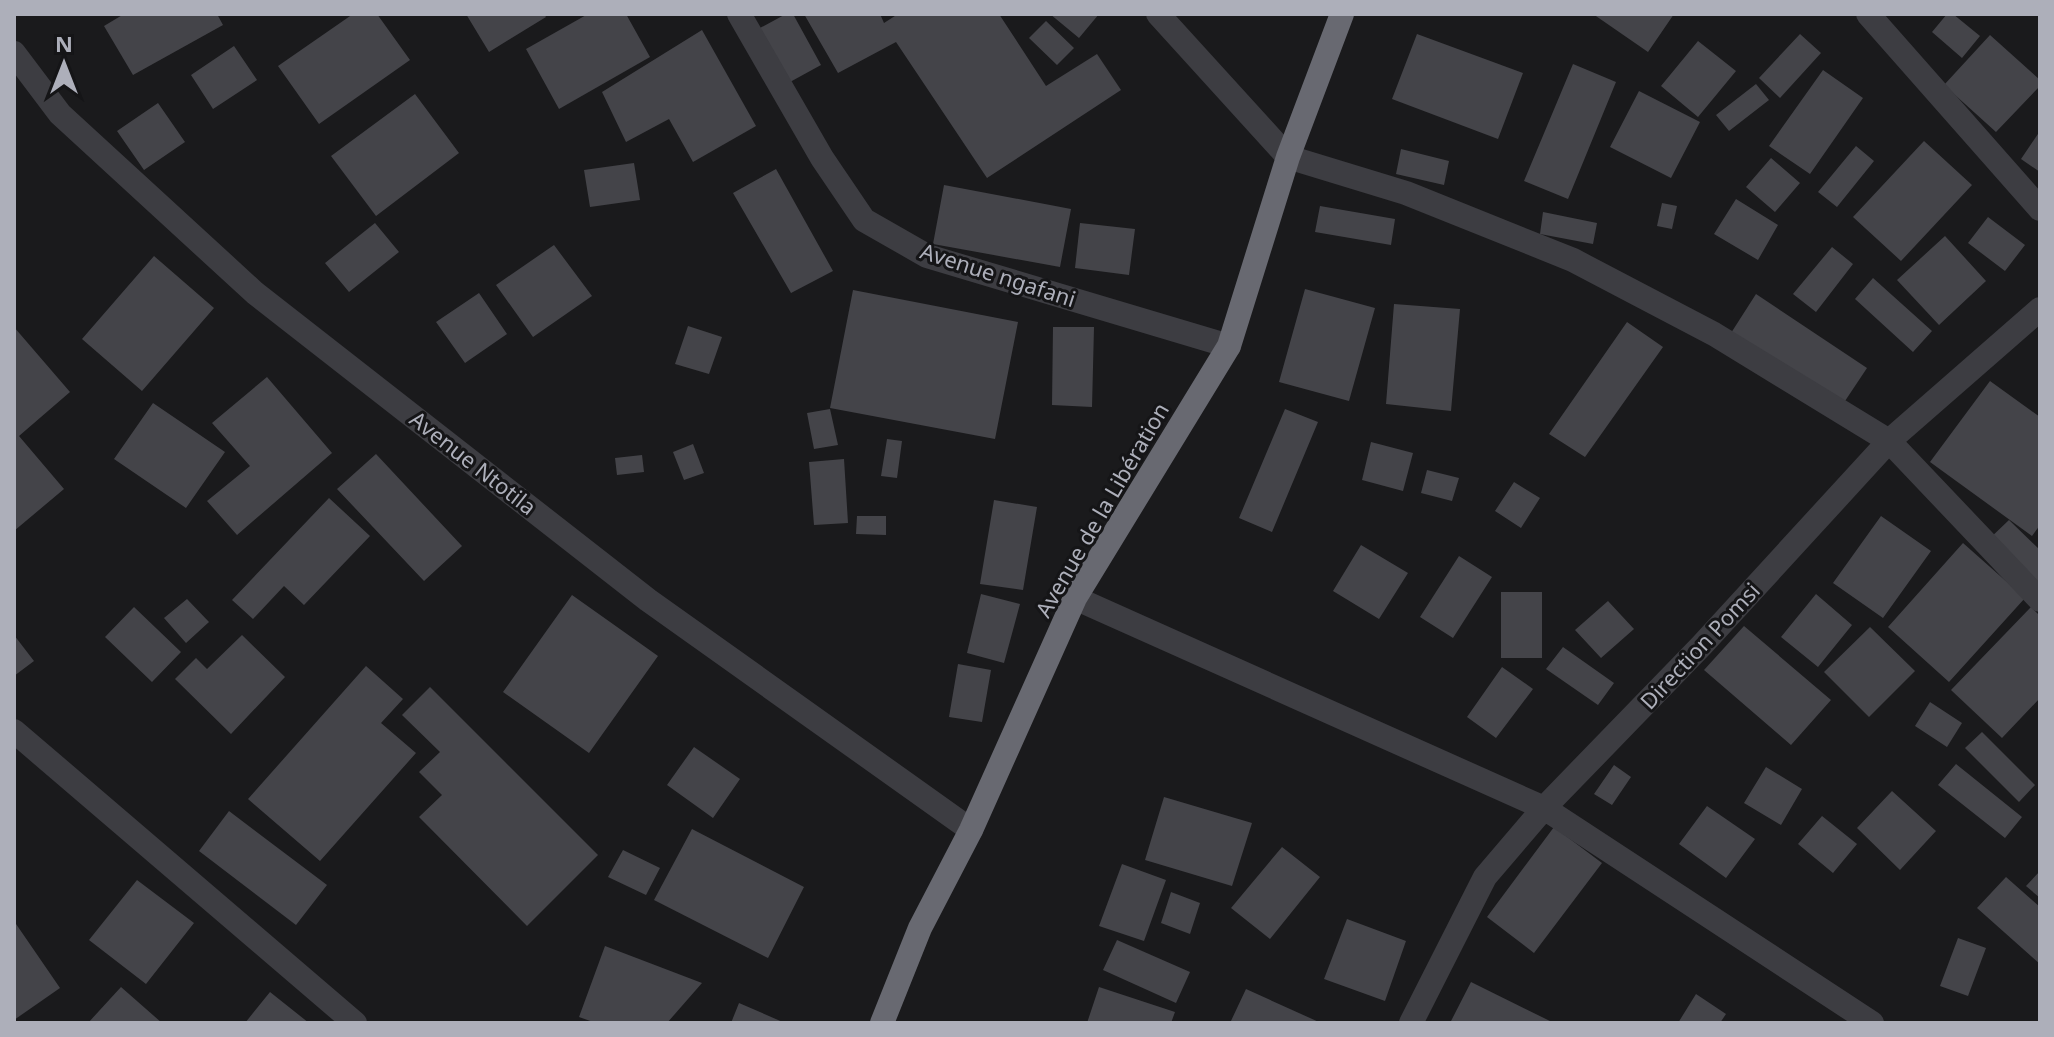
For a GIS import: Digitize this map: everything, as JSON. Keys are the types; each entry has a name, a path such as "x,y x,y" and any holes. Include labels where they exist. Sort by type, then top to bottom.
{"highway":[{"name":"Avenue de la Libération","path":"882,1023 920,928 971,830 1075,598 1229,346 1288,157 1342,14"}],"street":[{"name":"Avenue ngafani","path":"739,14 822,158 864,220 927,256 1229,346"},
{"path":"1158,14 1288,157 1406,193 1573,260 1714,334 1889,441 2040,600"},
{"path":"1868,14 2040,209"},
{"name":"Avenue Ntotila","path":"14,53 60,114 255,293 648,600 971,830"},
{"name":"Direction Pomsi","path":"1411,1023 1485,877 1544,808 1702,645 1889,441 2040,309"},
{"path":"1075,598 1544,808 1872,1023"},
{"path":"14,731 355,1023"}],"building":[{"path":"124,14 217,14 223,25 133,75 104,26"},
{"path":"353,14 377,14 410,60 319,124 278,66"},
{"path":"466,14 544,14 546,17 489,52"},
{"path":"588,14 626,14 650,57 559,109 526,49"},
{"path":"786,14 793,14 821,65 790,82 760,28"},
{"path":"804,14 880,14 884,23 898,14 999,14 1046,86 1097,54 1121,90 987,178 896,42 838,73"},
{"path":"1050,14 1099,14 1079,38"},
{"path":"1593,14 1674,14 1648,52"},
{"path":"1947,14 1953,14 1980,36 1962,58 1932,32"},
{"path":"1046,21 1074,48 1057,65 1029,38"},
{"path":"702,30 756,126 693,162 669,119 626,142 602,92"},
{"path":"1417,34 1523,73 1498,139 1392,99"},
{"path":"1800,34 1821,53 1780,98 1759,78"},
{"path":"1990,35 2040,80 2040,86 1996,132 1944,85"},
{"path":"1698,41 1736,71 1698,117 1661,86"},
{"path":"234,46 257,80 213,109 191,75"},
{"path":"1573,64 1616,82 1568,199 1524,181"},
{"path":"1823,70 1863,98 1810,174 1769,146"},
{"path":"1756,84 1769,100 1729,131 1716,115"},
{"path":"1639,91 1700,122 1671,178 1610,147"},
{"path":"415,94 459,153 376,216 331,156"},
{"path":"158,103 185,142 144,170 117,131"},
{"path":"2040,131 2040,172 2021,159"},
{"path":"1924,141 1972,185 1901,261 1853,217"},
{"path":"1856,146 1874,161 1837,207 1818,192"},
{"path":"1401,149 1449,161 1444,185 1396,174"},
{"path":"1771,158 1800,183 1775,212 1746,187"},
{"path":"634,163 640,200 590,207 584,170"},
{"path":"776,169 833,271 791,293 733,193"},
{"path":"944,185 1071,209 1060,267 933,244"},
{"path":"1736,199 1778,225 1758,260 1714,234"},
{"path":"1662,203 1677,206 1672,229 1657,226"},
{"path":"1320,206 1395,219 1391,245 1315,232"},
{"path":"1543,212 1597,223 1593,244 1540,234"},
{"path":"1988,217 2025,245 2005,271 1968,243"},
{"path":"375,223 399,252 349,292 325,263"},
{"path":"1080,223 1135,229 1129,275 1075,268"},
{"path":"1945,236 1986,281 1939,325 1897,280"},
{"path":"554,245 592,296 533,337 496,285"},
{"path":"1832,247 1853,264 1816,312 1793,294"},
{"path":"154,256 214,308 142,391 82,339"},
{"path":"1873,278 1932,331 1913,352 1855,299"},
{"path":"1305,289 1375,308 1349,401 1279,382"},
{"path":"853,290 1018,322 995,439 830,408"},
{"path":"479,293 507,334 465,363 436,322"},
{"path":"1756,294 1867,368 1841,407 1731,333"},
{"path":"1394,304 1460,309 1451,411 1386,404"},
{"path":"1627,322 1663,347 1585,457 1549,434"},
{"path":"688,326 722,337 709,374 675,364"},
{"path":"14,327 70,392 19,436 64,489 14,531"},
{"path":"1053,327 1094,327 1092,407 1052,405"},
{"path":"267,377 332,453 237,535 207,501 250,466 212,423"},
{"path":"1990,381 2040,417 2040,525 2032,536 1930,462"},
{"path":"153,403 225,452 186,508 114,459"},
{"path":"830,409 838,445 814,449 807,413"},
{"path":"1285,409 1318,422 1272,532 1239,518"},
{"path":"887,439 902,441 897,478 881,476"},
{"path":"1371,442 1413,453 1403,491 1362,480"},
{"path":"693,444 704,473 684,480 673,452"},
{"path":"376,454 462,546 424,581 337,489"},
{"path":"642,455 644,472 617,475 615,458"},
{"path":"844,459 848,523 814,525 809,462"},
{"path":"1427,470 1459,478 1452,501 1421,493"},
{"path":"1514,482 1540,498 1521,528 1495,511"},
{"path":"329,498 370,536 304,605 284,586 253,619 232,600"},
{"path":"994,500 1037,507 1023,590 980,584"},
{"path":"857,516 886,516 886,535 856,534"},
{"path":"1881,516 1931,551 1883,618 1833,583"},
{"path":"2009,520 2040,550 2040,581 2034,587 1987,541"},
{"path":"1963,543 2025,598 1949,682 1888,627"},
{"path":"1361,545 1408,573 1379,619 1333,591"},
{"path":"1459,556 1492,577 1453,638 1420,617"},
{"path":"1501,592 1542,592 1542,658 1501,658"},
{"path":"981,594 1020,604 1004,663 967,653"},
{"path":"1816,594 1852,625 1818,667 1781,637"},
{"path":"572,595 658,656 589,753 503,692"},
{"path":"187,599 209,622 186,643 164,618"},
{"path":"1608,601 1634,629 1601,658 1575,630"},
{"path":"134,607 181,652 152,682 105,637"},
{"path":"2031,607 2040,616 2040,698 2002,738 1951,690"},
{"path":"1744,626 1831,700 1791,745 1704,670"},
{"path":"1870,627 1915,671 1869,717 1824,672"},
{"path":"14,635 34,661 14,676"},
{"path":"242,635 285,677 231,734 175,679 196,658 207,669"},
{"path":"1563,647 1614,683 1598,705 1546,669"},
{"path":"958,664 991,670 982,722 949,717"},
{"path":"366,666 403,699 381,723 416,753 320,861 248,799"},
{"path":"1502,667 1533,689 1496,738 1467,717"},
{"path":"430,687 598,855 527,926 419,817 442,795 419,772 440,752 402,715"},
{"path":"1930,702 1962,723 1947,747 1915,726"},
{"path":"1982,732 2035,785 2019,802 1965,748"},
{"path":"694,747 740,779 713,818 667,785"},
{"path":"1956,764 2022,817 2005,838 1938,785"},
{"path":"1614,765 1631,777 1612,805 1594,794"},
{"path":"1766,767 1802,789 1781,825 1744,803"},
{"path":"1892,791 1936,831 1900,870 1857,828"},
{"path":"1164,797 1252,823 1232,886 1145,860"},
{"path":"1707,806 1755,839 1726,878 1679,844"},
{"path":"229,811 327,885 296,925 199,851"},
{"path":"1822,816 1857,844 1833,873 1798,844"},
{"path":"1554,827 1602,863 1534,953 1487,917"},
{"path":"692,829 804,887 768,958 654,900"},
{"path":"1282,847 1320,877 1270,939 1231,908"},
{"path":"623,850 660,868 646,895 608,877"},
{"path":"1122,864 1166,880 1144,941 1099,926"},
{"path":"2040,871 2040,898 2026,886"},
{"path":"2006,877 2040,907 2040,964 1977,908"},
{"path":"137,880 194,923 146,984 89,940"},
{"path":"1171,892 1200,903 1190,934 1161,923"},
{"path":"1347,919 1406,941 1385,1001 1324,979"},
{"path":"14,921 60,988 14,1020"},
{"path":"1958,938 1986,948 1968,996 1940,986"},
{"path":"1117,940 1190,972 1176,1003 1103,970"},
{"path":"605,946 702,983 667,1023 596,1023 579,1017"},
{"path":"1471,982 1554,1023 1450,1023"},
{"path":"121,987 162,1023 88,1023"},
{"path":"1099,987 1175,1012 1171,1023 1087,1023"},
{"path":"1246,989 1321,1023 1230,1023"},
{"path":"270,992 309,1023 245,1023"},
{"path":"1696,994 1726,1014 1720,1023 1678,1023"},
{"path":"739,1003 785,1023 731,1023"}]}
